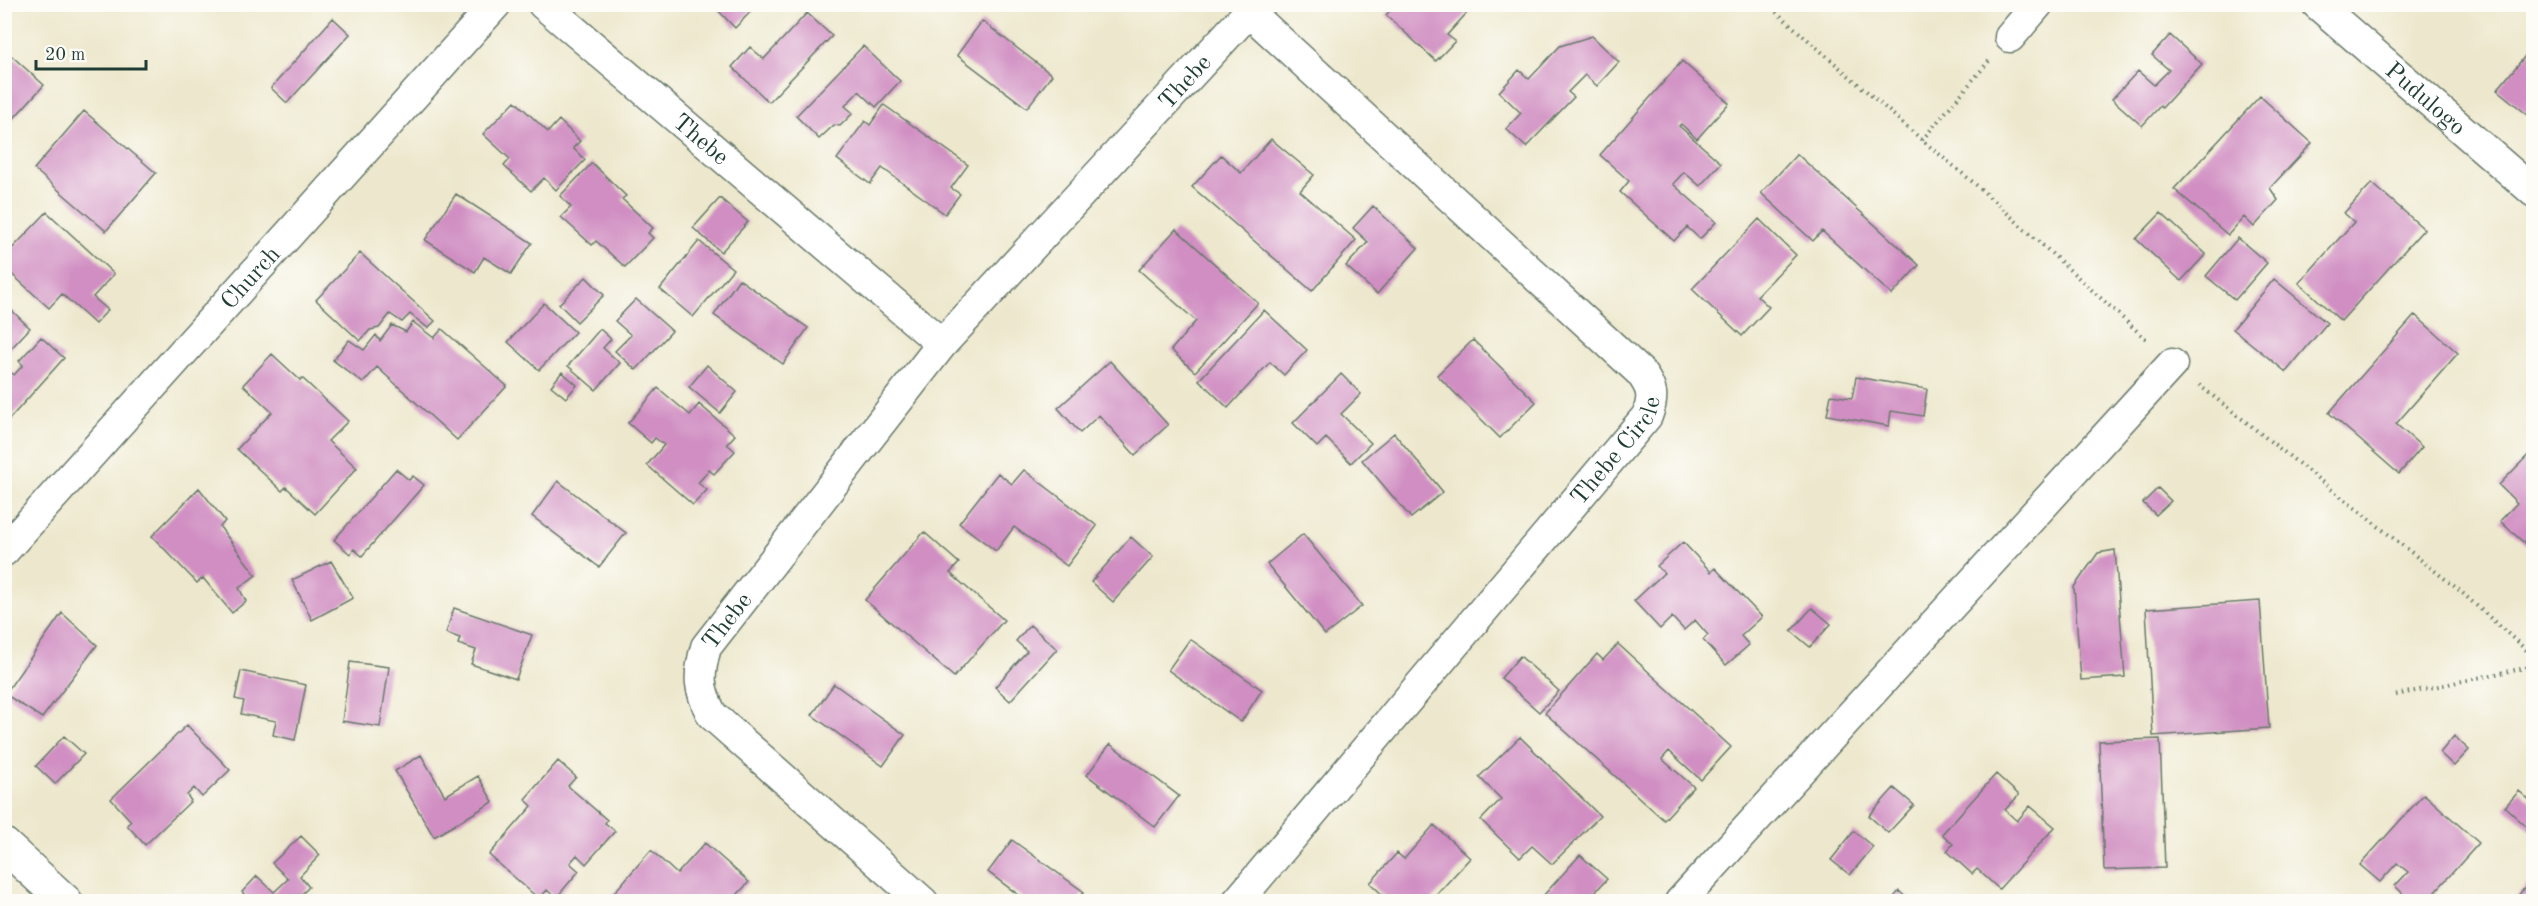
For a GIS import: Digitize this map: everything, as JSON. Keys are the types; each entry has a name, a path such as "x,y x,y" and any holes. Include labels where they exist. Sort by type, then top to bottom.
{"street":[{"name":"Church","path":"4,551 496,4"},
{"name":"Thebe","path":"543,4 942,344"},
{"path":"2010,37 2038,4"},
{"name":"Pudulogo","path":"2317,4 2534,192"},
{"name":"Thebe","path":"922,902 712,715 701,693 699,670 706,647 942,344 1252,8"},
{"name":"Thebe Circle","path":"1237,902 1647,416 1652,401 1649,384 1640,372 1252,8"},
{"path":"1680,902 2172,364"},
{"path":"4,845 66,902"}],"path":[{"path":"1767,4 1974,183 2172,364 2459,590 2534,657"},
{"path":"1922,140 2010,37"},
{"path":"2396,695 2534,666"}],"building":[{"path":"712,4 758,4 735,28"},
{"path":"1396,4 1475,4 1447,35 1455,41 1436,61 1386,15"},
{"path":"807,13 832,36 769,102 732,67 750,47 764,59"},
{"path":"333,18 350,34 287,103 271,88"},
{"path":"982,21 1052,75 1027,108 957,55"},
{"path":"2170,35 2202,64 2162,108 2160,106 2142,126 2112,99 2138,71 2154,85 2169,70 2152,55"},
{"path":"1592,36 1619,62 1597,86 1585,75 1568,92 1574,97 1526,147 1506,129 1521,113 1499,92 1519,70 1529,79 1560,46"},
{"path":"2534,45 2534,120 2497,90"},
{"path":"863,46 900,81 876,107 859,91 845,106 853,113 840,126 834,125 819,139 796,116"},
{"path":"4,49 44,85 4,129"},
{"path":"1682,61 1729,103 1697,139 1681,124 1679,126 1721,163 1700,186 1684,172 1673,184 1716,222 1700,239 1687,227 1674,241 1620,192 1629,181 1600,155"},
{"path":"2260,96 2312,143 2270,188 2278,200 2254,227 2244,217 2228,235 2174,189"},
{"path":"515,101 548,132 559,120 580,141 573,148 585,160 556,190 544,178 531,191 504,166 510,159 483,134"},
{"path":"884,105 968,165 951,188 960,194 945,214 882,168 870,184 837,159 865,121 870,125"},
{"path":"84,111 156,173 106,231 34,169"},
{"path":"1271,139 1314,175 1300,191 1356,240 1312,291 1192,187 1221,155 1241,173"},
{"path":"1797,154 1919,265 1892,295 1822,231 1813,241 1761,193"},
{"path":"592,163 626,196 622,199 653,228 648,233 653,238 625,267 596,241 592,245 561,217 571,207 560,196"},
{"path":"2372,183 2424,229 2341,321 2299,283 2354,222 2344,213"},
{"path":"456,194 532,243 511,274 484,257 475,272 425,240"},
{"path":"720,198 748,222 721,252 693,228"},
{"path":"1373,206 1418,248 1377,294 1346,266 1368,242 1353,228"},
{"path":"47,212 114,274 93,297 108,310 95,324 62,294 49,308 4,267 4,257"},
{"path":"2161,213 2206,254 2181,281 2136,239"},
{"path":"1759,219 1796,255 1757,296 1769,307 1742,336 1692,289"},
{"path":"1176,229 1258,303 1195,372 1171,350 1196,321 1139,270"},
{"path":"2238,238 2267,263 2235,300 2206,276"},
{"path":"699,241 733,269 693,317 660,289"},
{"path":"360,253 435,321 428,328 410,314 402,322 390,314 379,328 370,330 360,341 316,300"},
{"path":"586,277 604,295 577,322 559,304"},
{"path":"739,279 808,328 783,364 714,315"},
{"path":"2274,279 2327,323 2286,372 2233,329"},
{"path":"636,299 672,331 636,370 615,351 631,335 615,321"},
{"path":"544,303 575,332 539,370 508,342"},
{"path":"6,305 30,328 4,356 4,306"},
{"path":"1264,310 1307,350 1284,375 1270,362 1228,408 1199,380"},
{"path":"2415,315 2458,353 2396,424 2422,447 2399,474 2329,413"},
{"path":"413,322 434,338 442,329 507,386 457,440 377,367 363,383 333,360 349,340 364,350 376,335 380,341 392,325 406,332"},
{"path":"600,329 611,339 603,348 620,363 596,390 568,366"},
{"path":"41,337 64,358 4,425 4,366 14,375 23,365 19,361"},
{"path":"1473,340 1536,402 1500,438 1437,375"},
{"path":"272,354 300,380 302,378 348,421 328,441 357,468 315,514 286,487 282,491 237,449 272,412 243,385"},
{"path":"1110,361 1168,425 1135,455 1099,415 1080,433 1058,408"},
{"path":"707,365 737,392 720,413 689,387"},
{"path":"562,372 577,385 566,398 551,386"},
{"path":"1341,374 1361,394 1341,414 1371,443 1351,463 1326,438 1317,447 1293,423"},
{"path":"1856,377 1927,389 1923,416 1891,411 1889,426 1827,415 1831,395 1852,398"},
{"path":"658,388 690,415 699,404 735,435 727,444 735,451 714,474 709,470 698,483 707,490 693,505 647,465 664,445 655,438 651,443 628,423"},
{"path":"1394,433 1443,492 1411,518 1362,460"},
{"path":"2534,449 2534,552 2500,521 2517,503 2499,485"},
{"path":"396,469 409,480 413,476 424,485 362,556 354,549 350,554 334,540"},
{"path":"1024,470 1097,526 1067,566 1014,527 996,551 959,523 998,473 1012,484"},
{"path":"558,481 626,533 599,567 532,516"},
{"path":"199,488 225,521 220,527 256,575 239,588 246,601 232,613 203,578 197,583 152,536"},
{"path":"2158,488 2171,501 2156,515 2143,503"},
{"path":"924,532 959,563 950,573 1004,620 954,677 865,600"},
{"path":"1303,534 1362,606 1325,635 1267,564"},
{"path":"1131,537 1153,557 1113,602 1091,582"},
{"path":"1683,542 1711,572 1715,568 1762,617 1741,636 1749,645 1726,665 1703,640 1708,635 1695,620 1684,630 1672,617 1660,629 1634,601 1664,573 1657,566"},
{"path":"2115,550 2125,677 2081,680 2074,587 2098,553"},
{"path":"331,561 353,598 312,620 292,580"},
{"path":"2260,601 2269,728 2153,736 2146,609"},
{"path":"454,608 532,635 516,679 471,664 476,650 458,644 460,638 446,633"},
{"path":"1812,608 1831,624 1810,647 1791,631"},
{"path":"62,613 97,645 42,718 5,694"},
{"path":"1030,625 1057,649 1010,701 995,687 1027,651 1016,641"},
{"path":"1190,639 1262,690 1241,722 1168,670"},
{"path":"1618,644 1731,747 1701,780 1669,751 1662,759 1694,787 1664,820 1545,713 1597,654 1603,660"},
{"path":"1520,656 1559,691 1539,712 1501,678"},
{"path":"350,662 389,667 380,727 342,721"},
{"path":"241,671 306,685 295,740 273,735 276,721 241,714 244,701 235,699"},
{"path":"834,684 905,735 883,766 812,715"},
{"path":"187,725 230,770 202,797 194,788 187,795 191,801 145,845 127,825 131,821 111,799"},
{"path":"64,736 84,754 55,784 36,766"},
{"path":"2454,736 2469,750 2454,766 2440,753"},
{"path":"1520,737 1600,816 1552,864 1532,846 1520,858 1481,820 1501,799 1479,777"},
{"path":"2160,739 2165,868 2104,870 2099,741"},
{"path":"1110,744 1179,796 1155,827 1087,775"},
{"path":"421,755 445,796 478,776 493,802 434,837 395,771"},
{"path":"558,761 576,777 568,786 607,820 605,823 615,831 586,864 577,855 570,863 579,871 556,898 547,890 539,899 489,855 532,806 525,799"},
{"path":"1996,774 2019,795 2005,810 2017,821 2030,806 2055,827 1999,889 1977,869 1972,874 1947,851 1953,844 1942,834"},
{"path":"1894,788 1914,805 1888,833 1869,816"},
{"path":"2519,791 2534,804 2534,825 2530,830 2505,807"},
{"path":"2424,794 2479,843 2426,902 2412,902 2395,886 2408,872 2397,863 2380,882 2360,865"},
{"path":"1434,825 1470,858 1430,902 1390,902 1370,883 1397,853 1404,859"},
{"path":"1854,831 1873,847 1850,875 1831,860"},
{"path":"301,836 320,855 300,876 309,887 294,902 251,902 242,892 257,876 274,892 288,879 272,863"},
{"path":"1012,840 1084,892 1077,902 1028,902 988,872"},
{"path":"705,843 749,882 737,895 745,902 606,902 651,850 677,874"},
{"path":"1580,855 1607,879 1586,902 1549,902 1543,896"},
{"path":"2534,878 2534,902 2512,902"},
{"path":"1899,891 1911,902 1890,902"}]}
